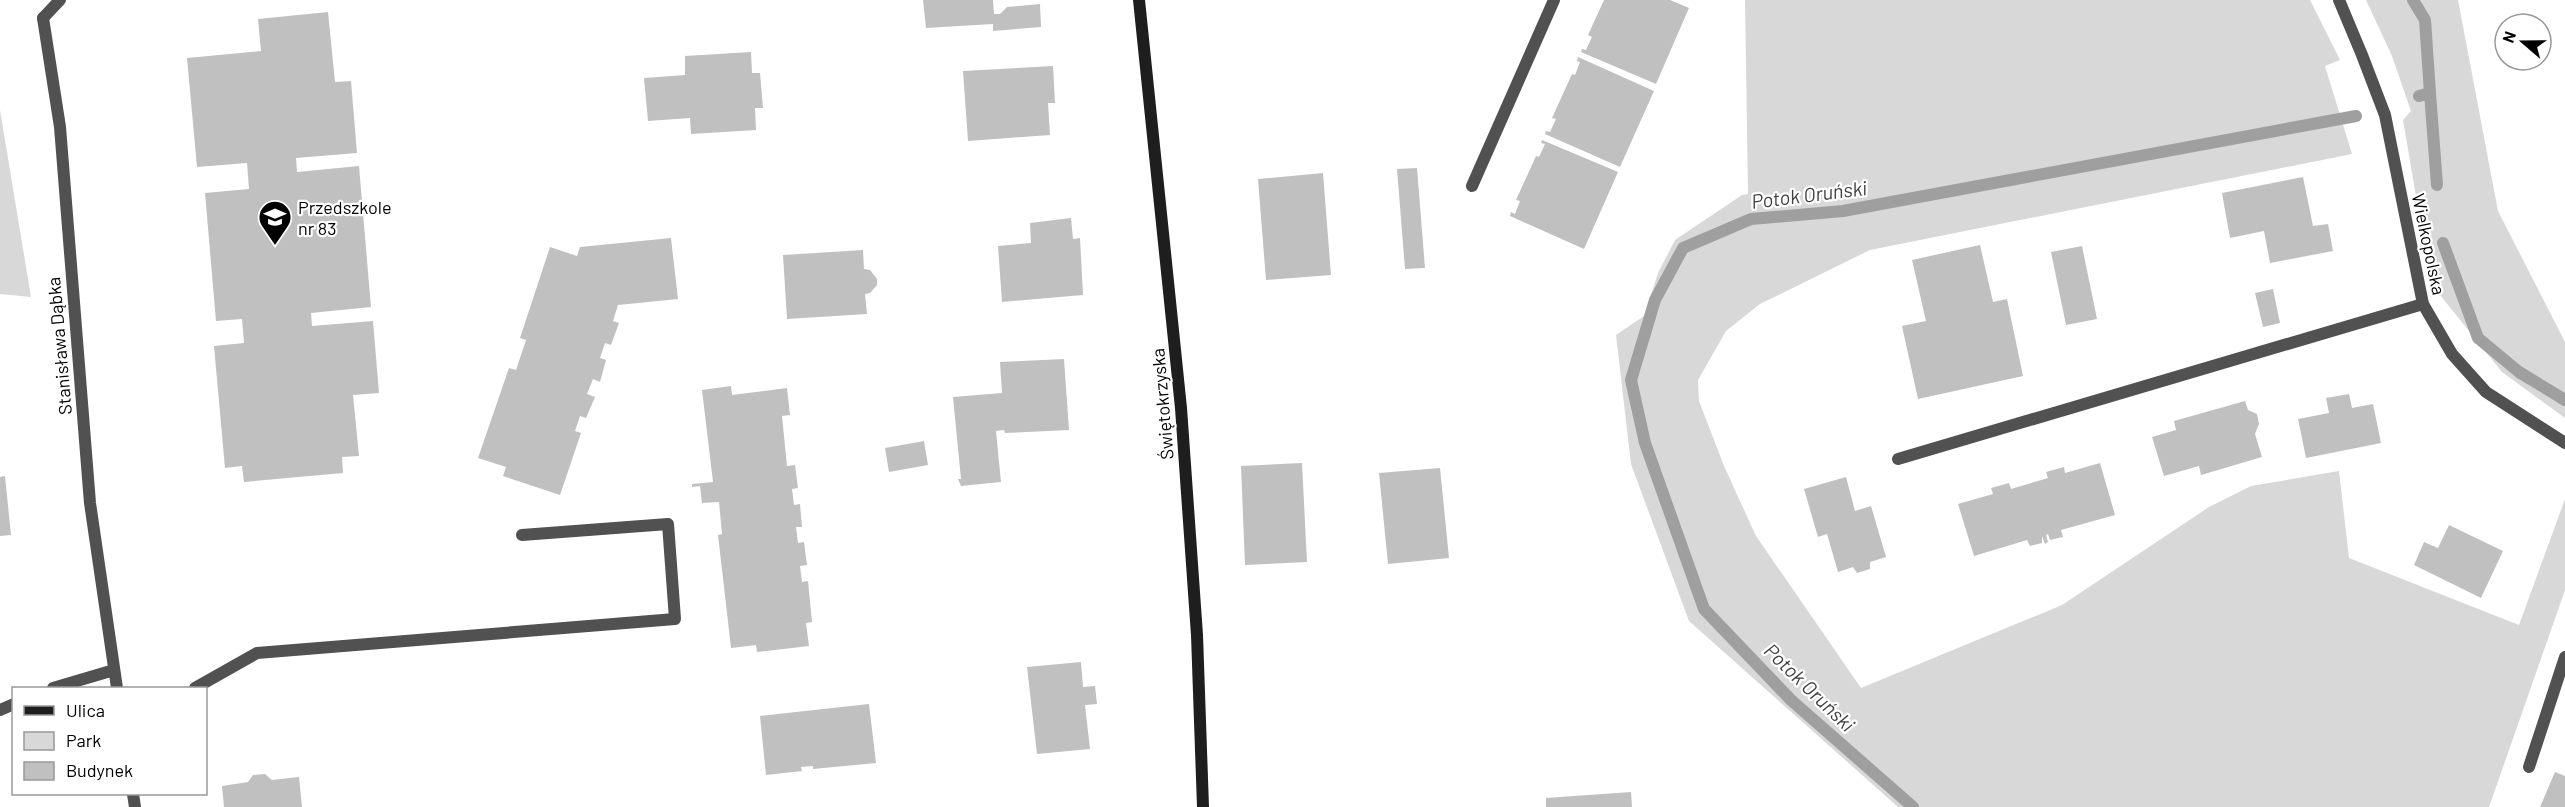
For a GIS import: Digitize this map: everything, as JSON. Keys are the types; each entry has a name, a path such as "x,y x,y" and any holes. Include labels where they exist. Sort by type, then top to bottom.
{"main road":[{"name":"Świętokrzyska","path":"1139,0 1181,408 1197,635 1203,807"}],"street":[{"name":"Stanisława Dąbka","path":"60,0 43,18 60,128 90,503 117,687"},
{"path":"1472,186 1554,0"},
{"name":"Wielkopolska","path":"2338,0 2385,115 2423,304 2452,354 2486,392 2565,443"},
{"path":"1898,459 2423,304"},
{"path":"197,687 257,653 675,619 668,524 522,536"},
{"path":"2529,767 2565,657"},
{"path":"56,687 114,670"}],"green space":[{"path":"1745,0 2310,0 2340,60 2325,66 2352,154 1870,250 1760,304 1726,331 1698,380 1699,401 1724,466 1756,536 1861,688 2062,605 2209,507 2251,486 2339,471 2349,558 2519,625 2565,499 2565,590 2489,807 1898,807 1689,621 1631,464 1616,335 1644,316 1658,273 1675,240 1742,195 1748,194"},
{"path":"2366,0 2458,0 2498,211 2565,342 2565,418 2502,372 2440,295 2424,243 2403,120 2411,111 2392,56"},
{"path":"0,110 31,297 0,294"}],"building":[{"path":"923,0 993,0 994,14 1000,14 1007,7 1040,4 1041,27 993,31 993,24 926,28"},
{"path":"1604,0 1670,0 1689,8 1656,84 1581,52 1582,49 1586,50 1592,37 1588,35"},
{"path":"328,12 335,82 351,81 357,153 296,158 297,172 359,166 371,307 311,313 312,326 373,321 379,393 353,395 359,456 342,457 343,473 244,482 242,466 225,468 214,346 244,343 242,319 216,321 205,193 249,189 247,163 197,167 187,58 261,51 258,19"},
{"path":"751,52 752,73 760,73 763,108 755,108 756,130 691,134 690,118 648,121 644,78 685,75 685,56"},
{"path":"1578,57 1654,91 1620,167 1545,134 1546,131 1550,132 1556,119 1552,118 1572,74 1575,75 1580,62 1577,61"},
{"path":"1053,66 1055,103 1048,103 1050,135 968,141 963,71"},
{"path":"1542,140 1618,172 1584,249 1510,216 1511,212 1515,214 1520,201 1516,200 1536,156 1539,157 1545,144 1541,143"},
{"path":"1417,168 1425,268 1405,269 1397,169"},
{"path":"1323,173 1331,275 1266,280 1258,179"},
{"path":"2303,177 2313,226 2328,224 2333,251 2270,263 2264,231 2230,238 2222,193"},
{"path":"1071,218 1073,239 1080,238 1083,295 1002,302 998,246 1031,243 1030,223"},
{"path":"671,238 678,299 618,305 613,321 619,323 611,345 605,343 600,358 606,360 600,382 593,379 587,394 595,397 586,418 580,416 575,431 581,433 560,495 503,476 506,467 478,458 509,368 516,370 526,340 520,338 550,247 577,256 580,247"},
{"path":"1980,245 1993,302 2007,299 2023,376 1918,399 1902,326 1926,321 1912,260"},
{"path":"2082,246 2097,319 2066,325 2051,252"},
{"path":"863,250 864,269 870,270 877,279 877,285 870,293 865,294 867,314 787,319 783,255"},
{"path":"2273,289 2280,323 2263,327 2255,293"},
{"path":"1064,359 1069,430 1005,433 1004,430 996,431 1001,482 961,486 958,479 961,479 953,397 1002,393 1000,362"},
{"path":"731,386 732,395 787,388 790,415 782,416 787,466 795,465 798,488 792,489 794,505 800,504 802,527 796,527 798,543 804,542 807,565 800,566 802,582 808,581 812,622 806,623 809,646 757,652 756,645 731,648 718,535 722,534 719,502 702,503 700,486 692,487 692,484 713,482 702,390"},
{"path":"2349,394 2352,408 2373,404 2381,443 2306,458 2298,419 2329,413 2326,398"},
{"path":"2245,401 2248,410 2257,414 2259,424 2255,434 2262,457 2201,475 2199,466 2164,476 2152,437 2176,430 2174,421"},
{"path":"924,441 928,465 889,472 885,448"},
{"path":"1302,463 1307,562 1245,565 1241,466"},
{"path":"2100,463 2115,515 2061,530 2063,537 2050,540 2048,534 2046,535 2048,542 2045,544 2042,536 2042,543 2030,546 2027,540 1974,556 1958,504 1993,494 1991,488 2009,483 2011,489 2048,478 2046,472 2064,467 2065,473"},
{"path":"1440,468 1449,558 1388,564 1379,473"},
{"path":"5,476 11,535 0,536 0,477"},
{"path":"1846,477 1855,511 1871,506 1886,557 1870,562 1870,569 1857,573 1853,567 1838,572 1827,534 1818,537 1804,489"},
{"path":"2449,525 2503,551 2481,598 2414,565 2424,542 2438,548"},
{"path":"1081,662 1083,687 1095,686 1097,704 1085,705 1090,749 1037,754 1027,667"},
{"path":"869,704 876,763 813,769 813,766 801,767 802,771 766,775 760,716"},
{"path":"2555,772 2565,776 2565,807 2540,807"},
{"path":"265,774 272,780 299,777 302,807 224,807 222,786 248,782 253,775"},
{"path":"1631,792 1632,807 1546,807 1546,798"}],"waterway":[{"name":"Potok Oruński","path":"2413,0 2425,20 2430,93 2419,96"},
{"path":"2430,93 2437,185"},
{"name":"Potok Oruński","path":"1913,807 1791,700 1704,609 1645,443 1631,380 1655,300 1683,248 1751,219 1843,211 2356,116"},
{"path":"2443,243 2478,338 2519,372 2565,400"}],"place":[{"name":"Przedszkole nr 83","path":"275,246"}]}
